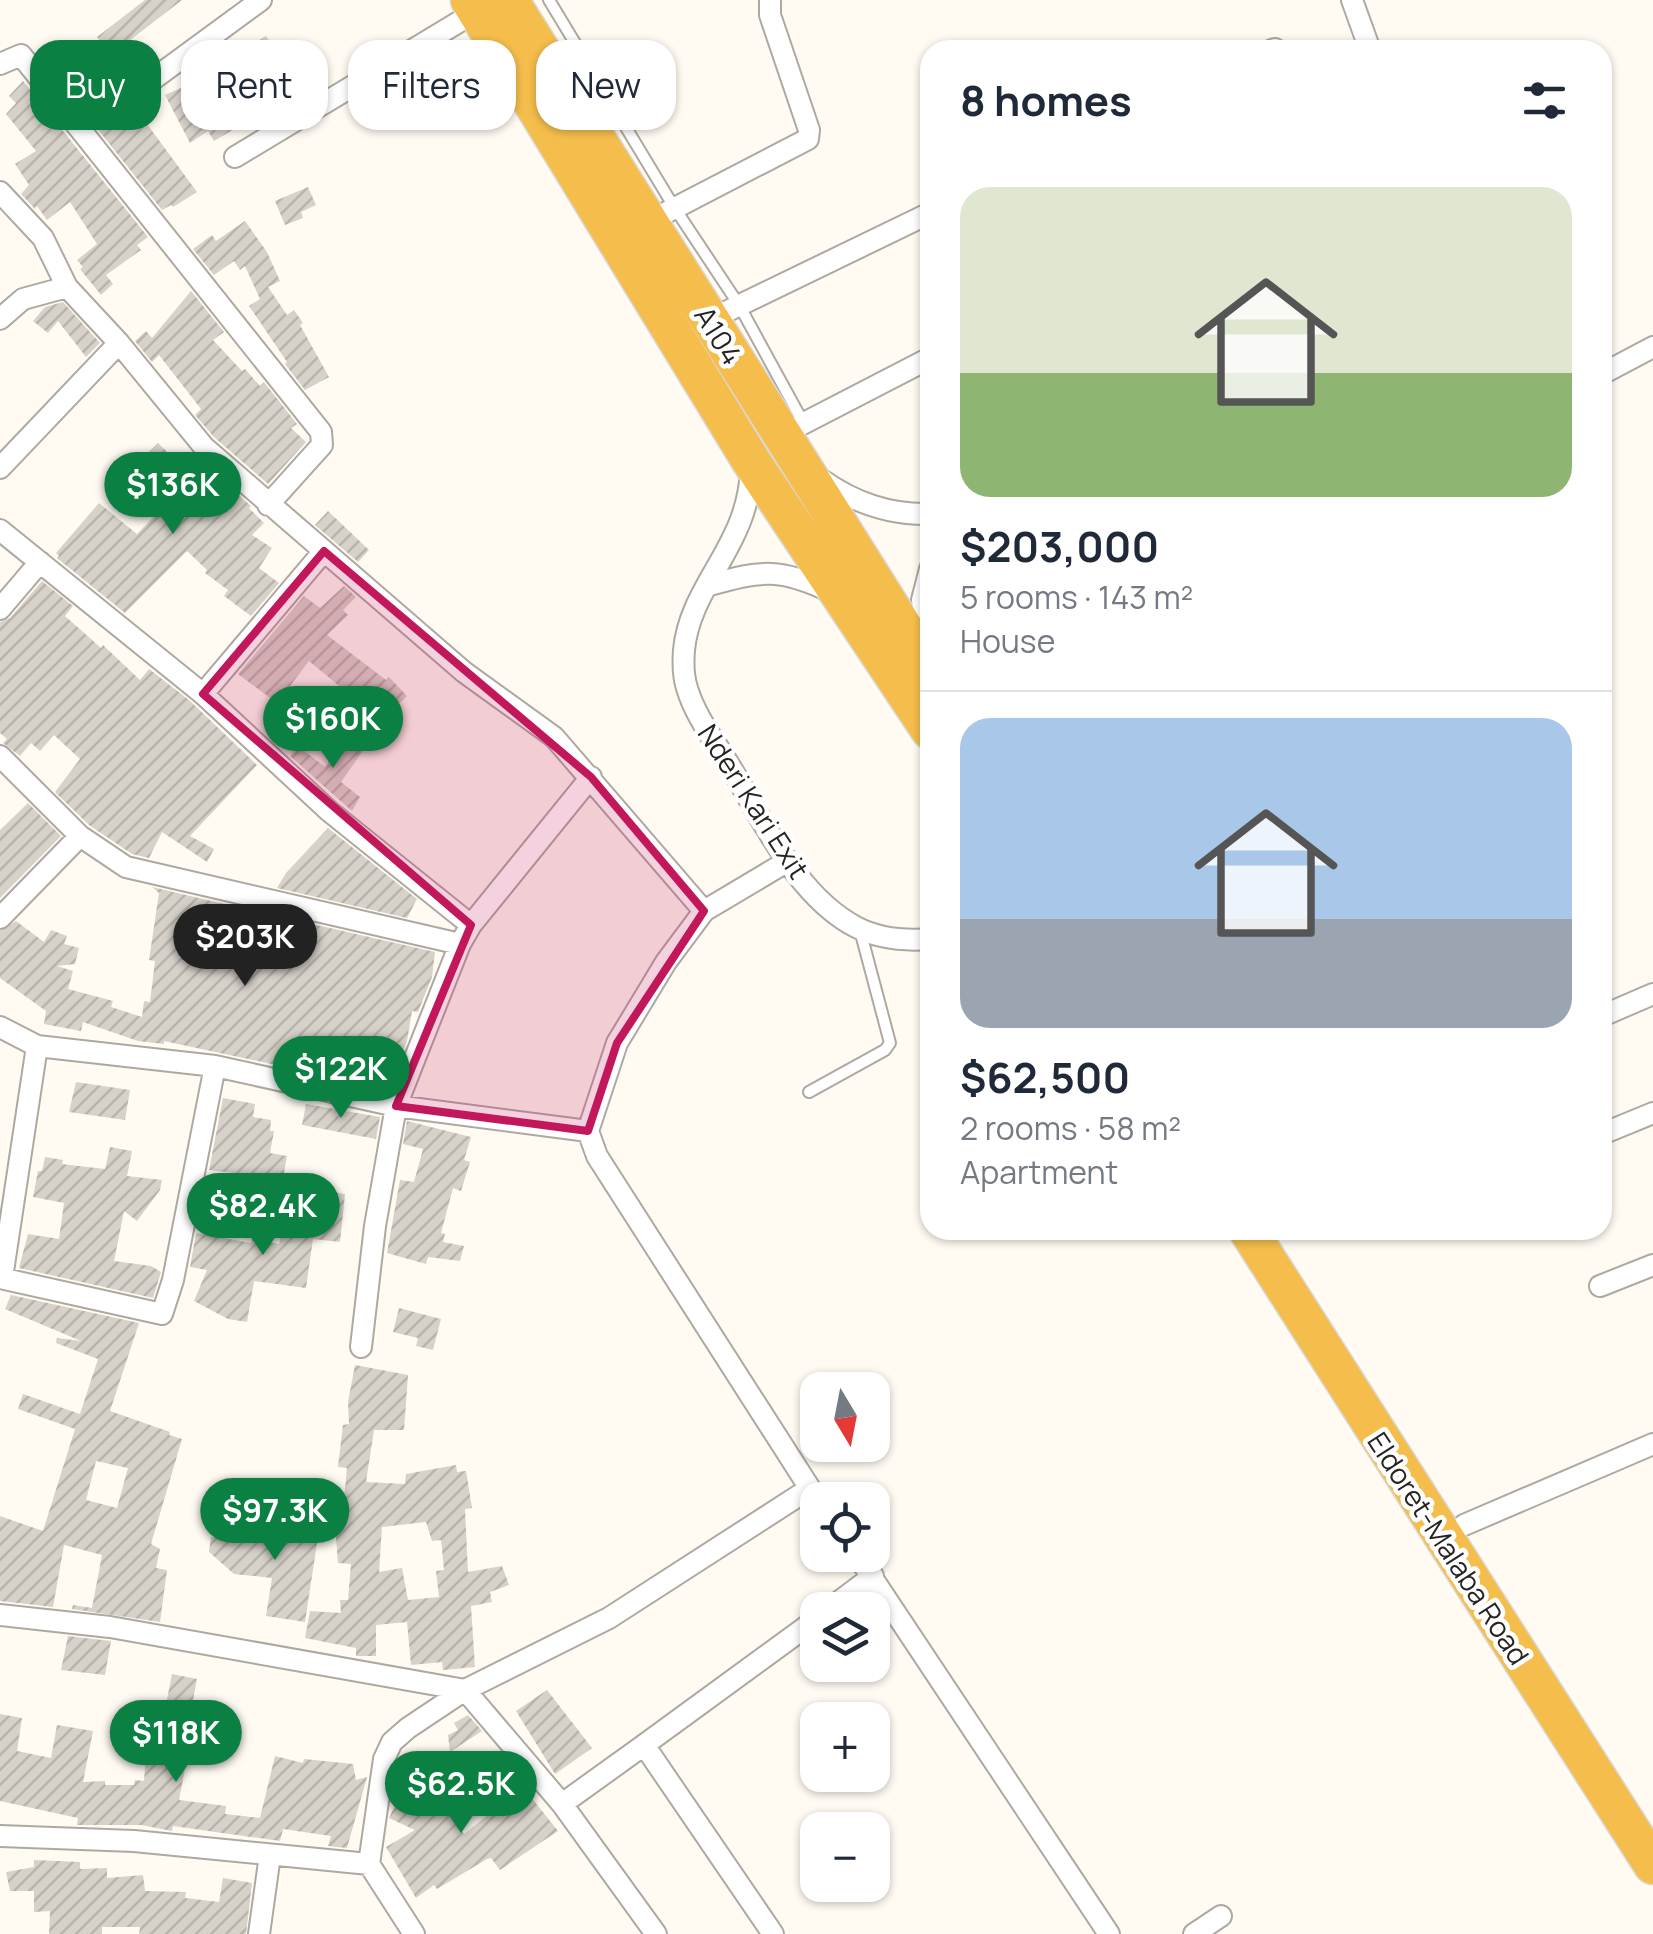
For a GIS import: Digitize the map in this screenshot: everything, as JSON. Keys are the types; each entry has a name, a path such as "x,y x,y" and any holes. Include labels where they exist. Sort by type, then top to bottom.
{"highway":[{"name":"A104","path":"485,4 661,215 724,312 920,653"},
{"path":"485,4 751,461 920,715"},
{"name":"Eldoret-Malaba Road","path":"1254,1240 1653,1864"},
{"name":"Eldoret-Malaba Road","path":"1284,1240 1653,1821"}],"street":[{"path":"161,73 261,0"},
{"path":"661,215 808,139 809,130 770,15 770,0"},
{"path":"1352,0 1366,40"},
{"path":"235,157 485,4"},
{"path":"0,64 21,55 322,432 322,446 268,504"},
{"path":"0,192 43,238 67,287 119,343 204,447 464,672 554,737 704,911"},
{"path":"724,312 920,218"},
{"path":"0,319 22,299 67,287"},
{"path":"0,468 119,343"},
{"path":"1612,369 1653,347"},
{"path":"920,364 795,441 840,492 871,507 920,514"},
{"name":"Nderi Kari Exit","path":"751,461 747,508 693,615 686,640 687,687 711,735 788,861 822,902 860,929 904,941 920,939"},
{"path":"0,530 203,694 466,935"},
{"path":"203,694 324,550"},
{"path":"0,609 40,562"},
{"path":"710,585 761,571 776,572 798,576 842,597"},
{"path":"0,756 80,836 126,867 466,935"},
{"path":"361,1347 375,1226 396,1106 466,935 592,777"},
{"path":"0,918 80,836"},
{"path":"788,861 704,911 666,962 617,1043 588,1132 598,1156 805,1482"},
{"path":"1612,1012 1653,994"},
{"path":"0,1027 38,1046 215,1066 396,1106 588,1132"},
{"path":"38,1046 1,1278 162,1314 173,1280 215,1066"},
{"path":"1612,1130 1653,1113"},
{"path":"1600,1286 1653,1265"},
{"path":"1464,1525 1653,1444"},
{"path":"414,1934 369,1864 384,1759 392,1742 464,1690 609,1618 800,1503"},
{"path":"870,1572 1109,1934"},
{"path":"852,1592 873,1576"},
{"path":"0,1615 110,1627 464,1690 562,1804 656,1934"},
{"path":"562,1804 800,1631"},
{"path":"644,1745 772,1934"},
{"path":"0,1836 134,1841 369,1864"},
{"path":"260,1934 270,1855"},
{"path":"1194,1934 1221,1916"}],"lane":[{"path":"549,0 661,215"},
{"path":"808,1092 885,1050 890,1043 860,929"}],"highlighted area":[{"path":"324,551 591,777 704,911 617,1043 588,1131 396,1106 471,925 203,694"}],"building":[{"path":"145,0 182,0 130,40 97,37"},
{"path":"23,81 30,90 30,130 62,130 148,237 137,245 141,250 106,275 113,284 101,295 77,260 97,244 70,202 47,220 21,194 29,185 15,164 36,151 6,114 16,103 9,96"},
{"path":"181,88 181,126 165,95"},
{"path":"98,130 151,130 197,192 162,210"},
{"path":"183,130 233,130 214,141 208,131 190,143"},
{"path":"308,187 316,205 301,212 303,218 285,225 275,201"},
{"path":"245,221 267,252 280,281 268,287 287,315 294,310 303,323 300,325 329,377 305,390 249,306 260,299 245,266 240,270 234,261 214,275 193,249 212,235 216,241"},
{"path":"191,291 224,332 213,340 260,386 264,382 297,424 291,428 306,442 268,484 195,415 201,409 159,355 152,362 135,341 146,331 152,338"},
{"path":"63,302 100,343 86,357 58,321 48,333 33,321 45,307"},
{"path":"158,443 193,477 204,465 251,506 264,523 252,535 272,548 259,568 279,583 251,616 224,596 228,590 205,573 207,570 187,551 125,613 57,558 56,553 99,503 137,534 158,512 122,479"},
{"path":"328,511 369,550 358,562 315,525"},
{"path":"42,581 73,606 65,616 101,648 103,645 140,680 149,669 189,700 257,765 190,836 214,849 207,862 162,832 149,858 132,854 89,825 55,792 80,759 54,735 40,751 31,743 20,756 3,743 7,739 0,733 0,622 10,618"},
{"path":"344,586 356,597 343,610 348,615 327,635 386,680 389,677 407,696 376,725 358,706 361,704 309,661 277,703 238,674 304,596 320,608"},
{"path":"351,739 362,746 362,752 341,782 360,797 352,811 290,756 298,746 325,767 341,744 345,747"},
{"path":"28,803 61,836 0,898 0,830"},
{"path":"328,828 417,899 407,918 277,888"},
{"path":"152,887 241,908 238,924 273,929 277,916 435,952 432,977 418,1012 412,1011 407,1041 394,1073 383,1072 383,1078 329,1073 328,1076 164,1041 138,1041 83,1022 81,1031 44,1024 46,1011 0,978 0,931 16,921 44,942 51,930 67,936 64,944 79,948 75,964 57,966 73,971 68,989 113,1001 111,1007 142,1017 144,1001 150,1002 155,961 149,960 159,893"},
{"path":"76,1082 130,1090 125,1120 69,1112"},
{"path":"223,1098 255,1104 253,1117 271,1120 270,1131 274,1131 270,1153 287,1156 280,1194 247,1188 249,1175 209,1170"},
{"path":"306,1104 380,1117 376,1139 302,1125"},
{"path":"407,1121 471,1137 464,1160 470,1162 461,1191 453,1188 441,1233 445,1234 443,1242 464,1246 460,1261 428,1257 426,1264 387,1253 400,1180 414,1182 423,1149 403,1144"},
{"path":"110,1147 132,1151 127,1176 162,1180 160,1190 137,1221 124,1211 114,1261 151,1266 161,1272 153,1298 19,1268 28,1234 59,1239 64,1203 33,1197 45,1157 63,1160 62,1164 105,1169"},
{"path":"331,1192 345,1194 340,1242 313,1239 306,1288 254,1281 247,1322 228,1319 194,1301 207,1270 190,1267 196,1233 279,1244 289,1200 329,1206"},
{"path":"11,1295 139,1323 110,1411 182,1439 151,1544 160,1549 156,1568 167,1570 160,1622 72,1609 73,1605 92,1608 102,1555 64,1545 53,1607 0,1601 0,1516 43,1531 75,1429 18,1409 23,1394 80,1414 98,1359 56,1343 57,1338 81,1341 5,1309","holes":["96,1461 128,1468 117,1508 86,1500"]},
{"path":"399,1308 441,1319 433,1350 416,1346 418,1338 393,1332"},
{"path":"355,1365 408,1375 404,1430 374,1430 366,1482 405,1484 406,1474 456,1465 457,1472 466,1471 472,1508 465,1509 468,1572 502,1566 509,1585 490,1592 492,1602 471,1606 475,1667 443,1670 442,1662 411,1665 407,1622 376,1625 376,1656 356,1656 356,1648 305,1638 310,1611 341,1613 340,1600 348,1600 351,1564 338,1563 334,1512 338,1498 344,1498 347,1468 338,1467 343,1425 349,1424 348,1402","holes":["426,1522 432,1541 441,1540 444,1570 436,1571 439,1597 408,1600 402,1568 379,1572 382,1527"]},
{"path":"257,1515 319,1530 305,1622 266,1616 272,1578 234,1574 209,1552 211,1537 250,1542"},
{"path":"68,1636 111,1641 105,1675 61,1670"},
{"path":"172,1674 197,1679 179,1800 226,1806 225,1814 260,1818 275,1756 303,1763 304,1759 353,1764 356,1780 367,1777 347,1848 328,1846 331,1836 283,1829 280,1841 173,1826 172,1831 141,1825 77,1825 78,1818 0,1801 0,1714 22,1718 17,1751 51,1758 57,1725 93,1731 83,1782 134,1785 135,1780 144,1781 147,1739 159,1740"},
{"path":"547,1690 592,1748 555,1774 516,1711"},
{"path":"468,1715 482,1731 450,1752 448,1735 458,1730 454,1723"},
{"path":"409,1776 436,1789 464,1834 523,1787 558,1831 500,1870 491,1858 487,1859 416,1898 386,1847 415,1830 389,1818"},
{"path":"34,1860 80,1862 80,1869 107,1868 107,1878 143,1875 145,1891 186,1892 185,1898 219,1902 223,1878 252,1883 246,1934 139,1934 140,1927 102,1927 102,1934 49,1934 50,1911 34,1912 34,1891 10,1891 6,1872 34,1867"}]}
